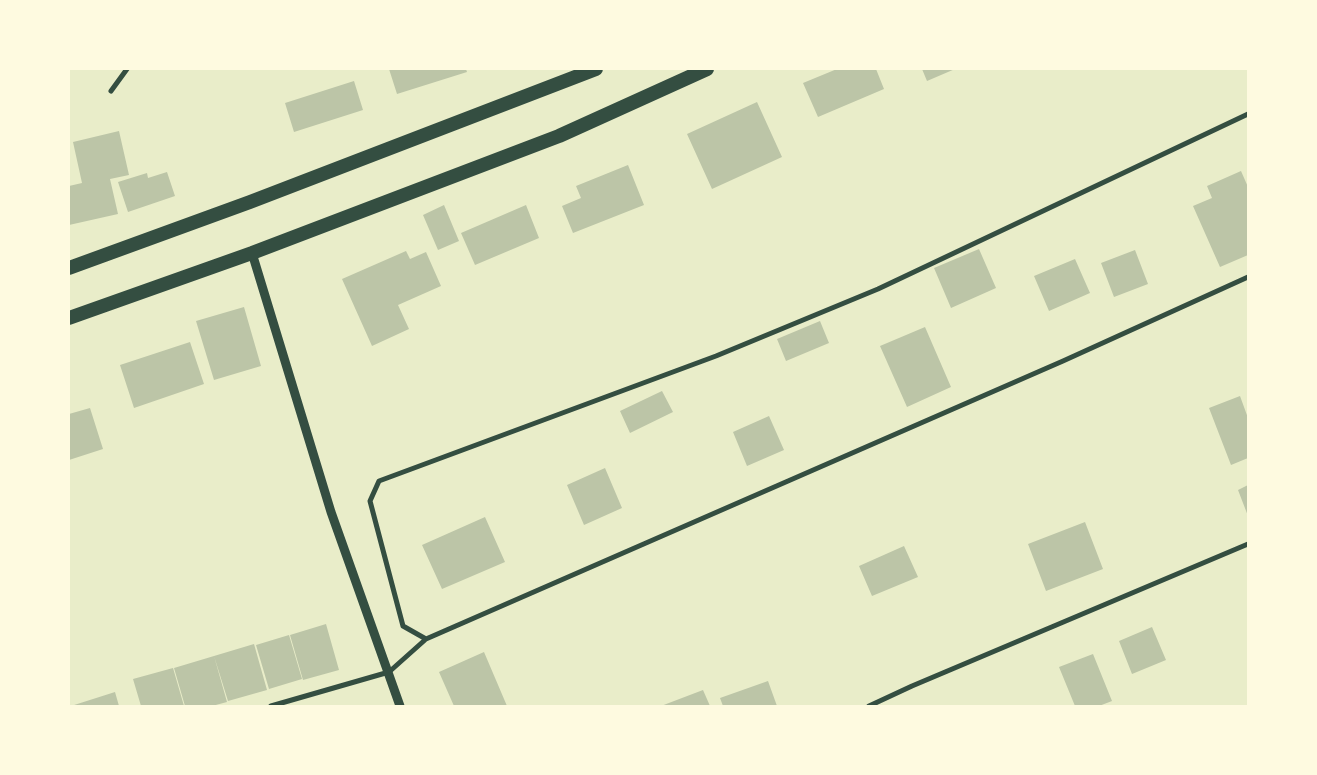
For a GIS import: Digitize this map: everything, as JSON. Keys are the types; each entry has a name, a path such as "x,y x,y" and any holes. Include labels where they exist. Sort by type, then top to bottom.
{"highway":[{"path":"69,268 250,202 596,69"},
{"path":"69,318 252,253 558,136 707,69"}],"street":[{"path":"111,91 127,69"},
{"path":"426,639 403,626 370,501 379,481 716,356 878,289 1248,114"},
{"path":"252,253 332,512 400,706"},
{"path":"271,706 389,672 426,639 1063,361 1248,277"},
{"path":"869,706 1248,544"}],"building":[{"path":"389,69 466,69 467,72 397,94"},
{"path":"837,69 876,69 884,89 818,117 803,83"},
{"path":"922,69 955,69 927,81"},
{"path":"354,81 363,110 294,132 285,103"},
{"path":"757,102 782,157 712,189 687,134"},
{"path":"119,131 129,175 110,179 118,214 69,225 69,186 82,183 73,142"},
{"path":"628,165 644,205 573,233 562,206 581,198 576,186"},
{"path":"1241,171 1248,187 1248,255 1220,267 1193,206 1212,198 1207,186"},
{"path":"167,172 175,196 128,212 118,182 147,173 148,178"},
{"path":"444,205 459,241 438,250 423,215"},
{"path":"526,205 539,238 475,265 461,233"},
{"path":"979,249 996,288 951,308 934,268"},
{"path":"1135,250 1148,284 1114,297 1101,263"},
{"path":"406,251 410,259 426,252 441,286 398,305 409,329 372,346 342,279"},
{"path":"1075,259 1090,293 1049,311 1034,276"},
{"path":"244,307 261,366 214,380 196,321"},
{"path":"820,321 829,343 786,361 777,339"},
{"path":"925,327 951,387 907,407 880,346"},
{"path":"190,342 204,384 134,408 120,365"},
{"path":"662,391 673,412 630,433 620,411"},
{"path":"1240,396 1248,418 1248,458 1231,465 1209,408"},
{"path":"90,408 103,449 69,460 69,414"},
{"path":"769,416 784,450 747,466 733,432"},
{"path":"605,468 622,508 584,525 567,485"},
{"path":"1248,485 1248,516 1238,490"},
{"path":"485,517 505,562 442,589 422,545"},
{"path":"1085,522 1103,569 1046,591 1028,544"},
{"path":"904,546 918,577 872,596 859,566"},
{"path":"326,624 339,670 303,680 290,635"},
{"path":"1152,627 1166,660 1132,674 1119,641"},
{"path":"289,635 302,679 269,689 256,645"},
{"path":"254,644 267,690 228,701 214,656"},
{"path":"484,652 507,706 454,706 439,672"},
{"path":"1093,654 1112,701 1099,706 1075,706 1059,667"},
{"path":"214,656 227,702 212,706 185,706 174,668"},
{"path":"173,668 184,706 141,706 133,679"},
{"path":"768,681 777,706 723,706 720,698"},
{"path":"703,690 710,706 661,706"},
{"path":"115,692 119,706 71,706"}]}
